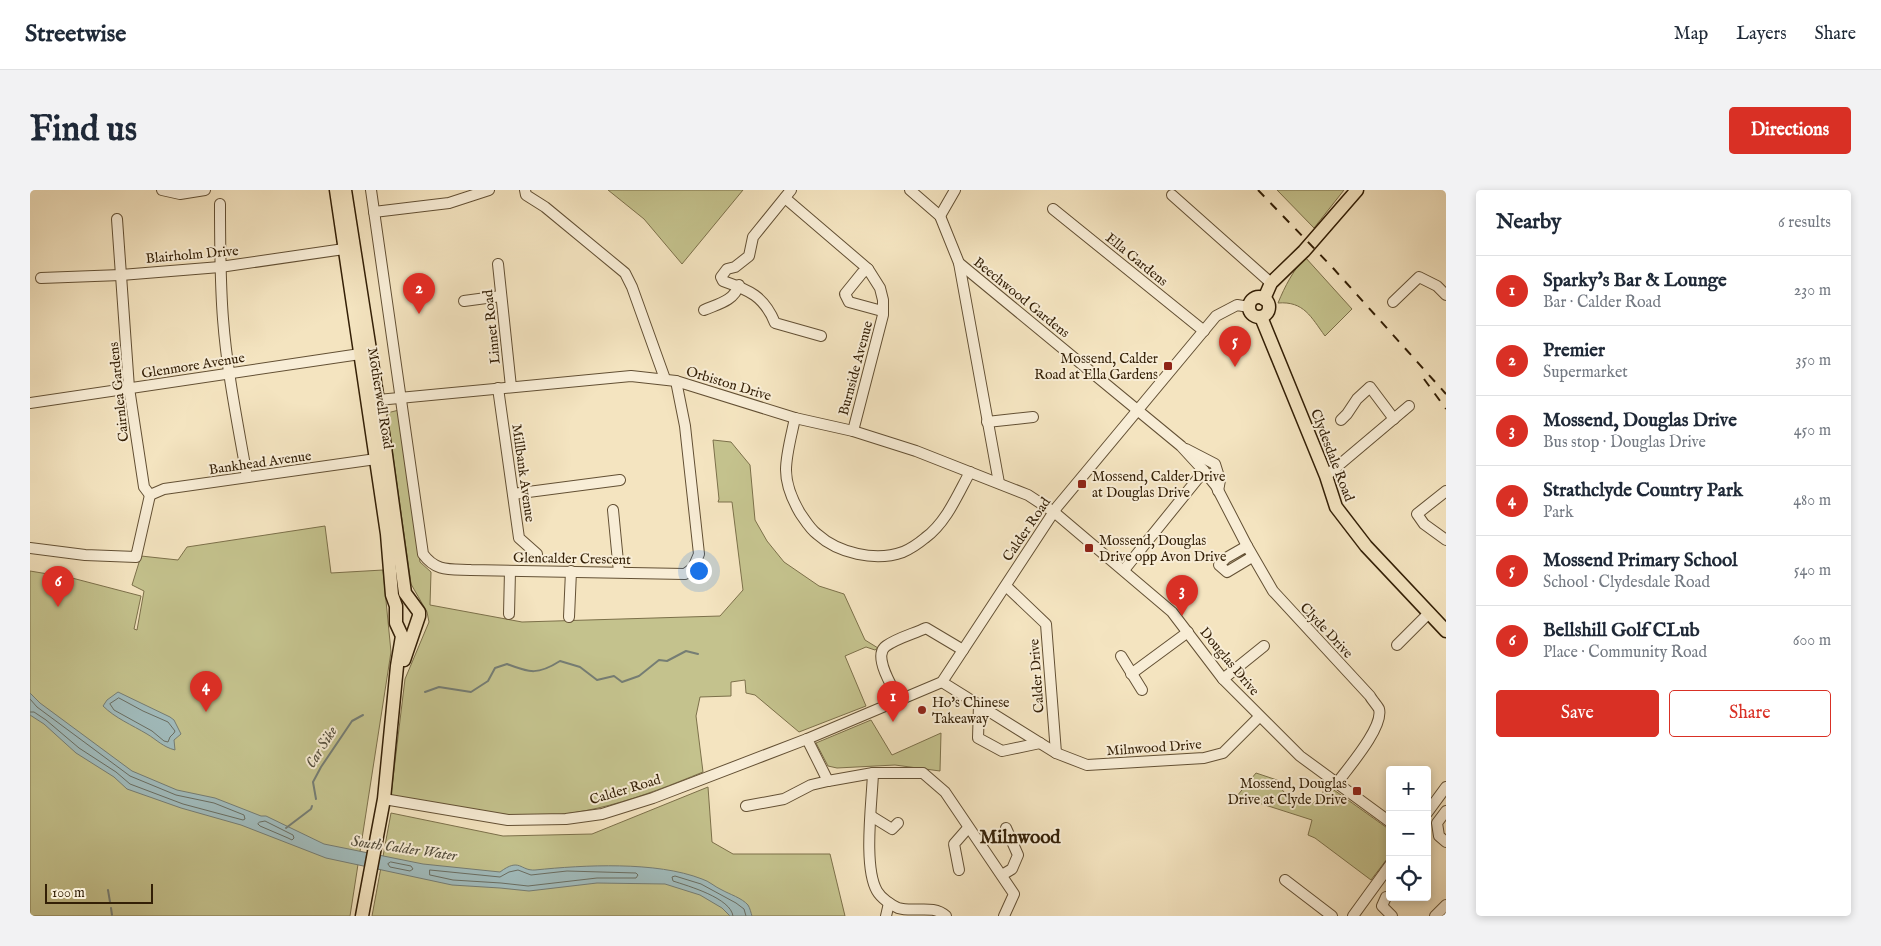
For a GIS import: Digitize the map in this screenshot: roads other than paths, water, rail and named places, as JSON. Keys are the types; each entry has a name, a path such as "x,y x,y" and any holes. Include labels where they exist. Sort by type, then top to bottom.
{"main road":[{"name":"Motherwell Road","path":"336,190 387,534 392,594 396,610"},
{"name":"Motherwell Road","path":"345,190 378,400 404,593 412,606"},
{"path":"1264,299 1270,283 1304,251 1357,190"},
{"path":"1249,307 1254,299 1264,299 1268,303 1269,309 1266,315 1261,317"},
{"name":"Clydesdale Road","path":"1249,307 1252,315 1261,317 1326,476 1336,507 1353,531 1446,631"},
{"path":"362,916 384,799 397,666 402,636 395,617 396,610 405,605 412,606 419,612 411,644 397,676"},
{"path":"399,627 404,629 416,625"}],"street":[{"path":"162,190 180,194 205,190"},
{"name":"Motherwell Road","path":"371,190 399,397"},
{"path":"374,212 449,203 489,190"},
{"name":"Glencalder Crescent","path":"399,397 423,554 429,562 440,569 685,574 694,568 699,554 684,426 670,380 632,287 625,273 545,207 526,195 526,190"},
{"path":"910,190 940,216 955,190"},
{"path":"1168,192 1270,283"},
{"path":"788,194 753,236 749,256 735,267 727,269 721,277 723,281 739,285 761,299 775,323 820,336"},
{"name":"Burnside Avenue","path":"788,194 868,269 878,284 883,300 883,315 853,431"},
{"path":"220,204 220,267 223,319 229,373 247,478"},
{"name":"Ella Gardens","path":"1053,209 1204,331"},
{"name":"Beechwood Gardens","path":"940,216 959,263 999,483"},
{"name":"Cairnlea Gardens","path":"117,219 129,388 144,487 150,495"},
{"name":"Blairholm Drive","path":"41,278 121,275 220,267 344,249"},
{"name":"Beechwood Gardens","path":"959,263 1137,410"},
{"name":"Linnet Road","path":"498,264 511,386"},
{"name":"Burnside Avenue","path":"868,269 862,273 845,294 846,298 850,302 882,311"},
{"path":"1393,302 1419,277 1437,286 1446,295"},
{"path":"704,310 729,299 736,293 739,285"},
{"path":"464,301 501,296"},
{"name":"Calder Road","path":"384,799 508,820 566,819 602,814 653,798 807,738 942,682 1054,512 1137,410 1216,316 1237,305 1249,307"},
{"name":"Glenmore Avenue","path":"30,403 360,354"},
{"name":"Orbiston Drive","path":"378,400 631,376 670,380 796,418 853,431 916,452 1028,495 1054,512"},
{"path":"1341,420 1370,386 1394,419"},
{"name":"Millbank Avenue","path":"498,388 520,538 537,554"},
{"path":"1326,476 1409,406"},
{"name":"Clyde Drive","path":"1137,410 1181,446 1204,471 1218,491 1252,557 1273,591 1370,696 1379,709 1378,722 1369,739 1337,783"},
{"path":"987,422 1033,417"},
{"path":"796,418 786,470 790,492 796,507 816,533 841,549 872,556 904,552 927,537 936,527 945,516 970,472"},
{"name":"Clyde Drive","path":"1181,446 1215,464 1220,480 1218,491"},
{"name":"Bankhead Avenue","path":"150,495 164,489 376,459"},
{"path":"1124,570 1204,471"},
{"path":"513,494 620,480"},
{"path":"1407,520 1446,491"},
{"path":"30,548 85,555 136,557 150,495"},
{"path":"614,510 618,572"},
{"name":"Douglas Drive","path":"1054,512 1172,612 1222,679 1300,756 1386,819"},
{"path":"1417,514 1424,524 1446,540"},
{"path":"1246,546 1226,558 1220,565 1226,572 1252,557"},
{"path":"509,614 510,570"},
{"path":"569,616 571,571"},
{"name":"Calder Drive","path":"1006,586 1046,624 1056,753"},
{"path":"1397,644 1429,613"},
{"path":"899,700 881,663 880,654 884,647 926,628 963,650"},
{"path":"1131,674 1188,632"},
{"path":"1222,679 1264,646"},
{"path":"1121,656 1142,690"},
{"name":"Milnwood Drive","path":"942,682 1056,753 1087,765 1204,758 1223,753 1259,717"},
{"path":"979,705 978,738 1002,751 1040,743"},
{"path":"807,738 828,780"},
{"path":"873,773 868,838 873,881 878,893 889,903 899,908 935,910 942,912 946,916"},
{"path":"746,806 784,799 811,785 828,780 873,773 923,773 945,792 1014,894 1004,916"},
{"path":"1428,811 1446,787"},
{"path":"1446,811 1437,824 1439,836 1446,842"},
{"path":"871,816 896,829"},
{"path":"960,870 954,844 968,828"},
{"path":"1002,875 1012,870 1018,855 1006,828"},
{"path":"1353,916 1386,871"},
{"path":"1285,880 1332,916"},
{"path":"886,916 889,903"},
{"path":"1380,905 1392,916"},
{"path":"1435,916 1446,905"}],"water":[{"path":"118,692 174,720 181,734 174,740 175,750 118,718 103,706 107,700"},
{"path":"30,693 40,703 132,771 177,790 215,798 261,816 266,816 324,844 423,864 500,872 516,865 530,870 597,866 663,869 684,873 707,881 739,898 749,906 752,916 730,916 722,908 700,895 665,884 597,883 529,891 452,885 326,858 241,825 181,808 127,789 114,777 76,753 44,724 30,715"}],"waterway":[{"name":"Car Sike","path":"425,692 439,687 471,692 488,681 495,668 507,664 528,671 534,671 546,669 560,661 580,667 597,680 614,676 622,682 639,676 659,660 667,661 686,651 698,654"},
{"name":"Car Sike","path":"316,799 313,782 321,767 352,721 363,715"},
{"name":"Car Sike","path":"286,828 311,809 312,806"},
{"path":"108,890 110,902"},
{"path":"111,908 112,915"}],"railway":[{"path":"1258,190 1333,268 1446,394"},
{"path":"1424,379 1446,409"}],"place":[{"name":"Premier","path":"419,314"},
{"name":"Mossend, Calder Road at Ella Gardens","path":"1168,366"},
{"name":"Mossend Primary School","path":"1235,367"},
{"name":"Mossend, Calder Drive at Douglas Drive","path":"1082,484"},
{"name":"Mossend, Douglas Drive opp Avon Drive","path":"1089,548"},
{"name":"Bellshill Golf CLub","path":"58,607"},
{"name":"Mossend, Douglas Drive","path":"1182,616"},
{"name":"Ho's Chinese Takeaway","path":"922,710"},
{"name":"Strathclyde Country Park","path":"206,712"},
{"name":"Sparky's Bar & Lounge","path":"893,722"},
{"name":"Mossend, Douglas Drive at Clyde Drive","path":"1357,791"}],"district":[{"name":"Milnwood","path":"1020,836"}],"water label":[{"name":"South Calder Water","path":"404,848"}]}
